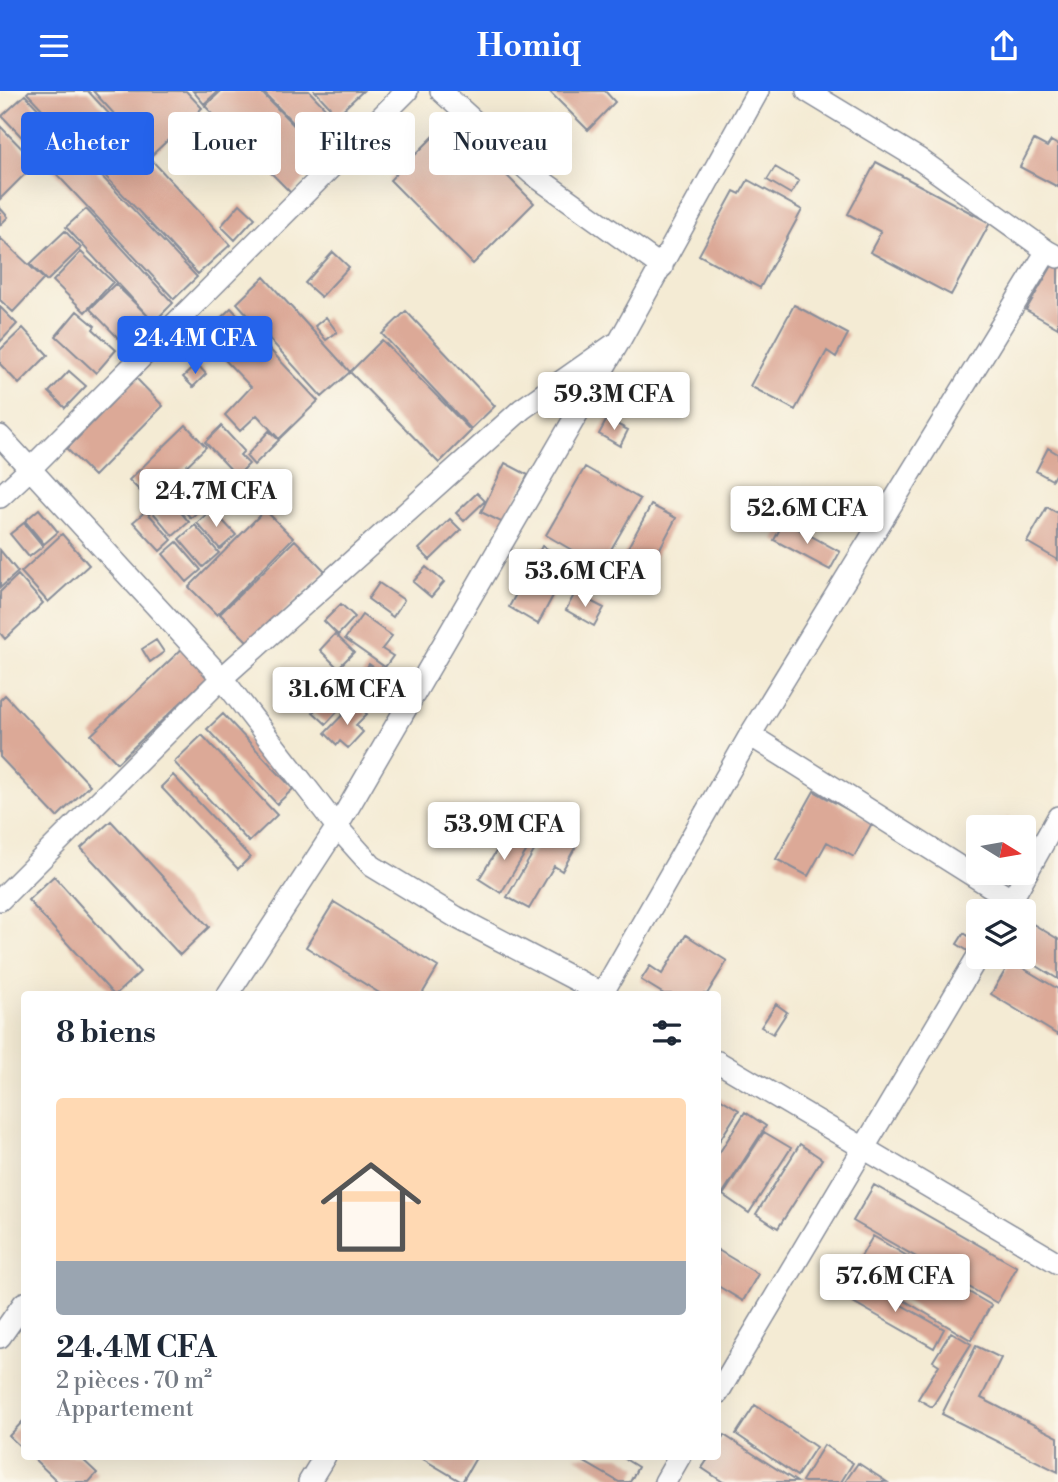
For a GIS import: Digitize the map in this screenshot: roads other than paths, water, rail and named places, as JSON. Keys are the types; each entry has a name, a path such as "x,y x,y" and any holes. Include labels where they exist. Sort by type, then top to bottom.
{"street":[{"path":"0,497 407,91"},
{"path":"441,91 531,173 662,267"},
{"path":"230,991 337,827 662,267 758,91"},
{"path":"604,991 750,736 1053,254 919,159 807,91"},
{"path":"0,900 222,678 522,408 620,340"},
{"path":"0,436 222,678 337,827 372,866 456,917 596,991"},
{"path":"750,736 997,899"},
{"path":"1012,899 1058,817"},
{"path":"721,1388 970,969"},
{"path":"721,1064 1058,1262"},
{"path":"0,1337 21,1307"},
{"path":"309,1482 323,1460"},
{"path":"665,1482 678,1460"}]}
